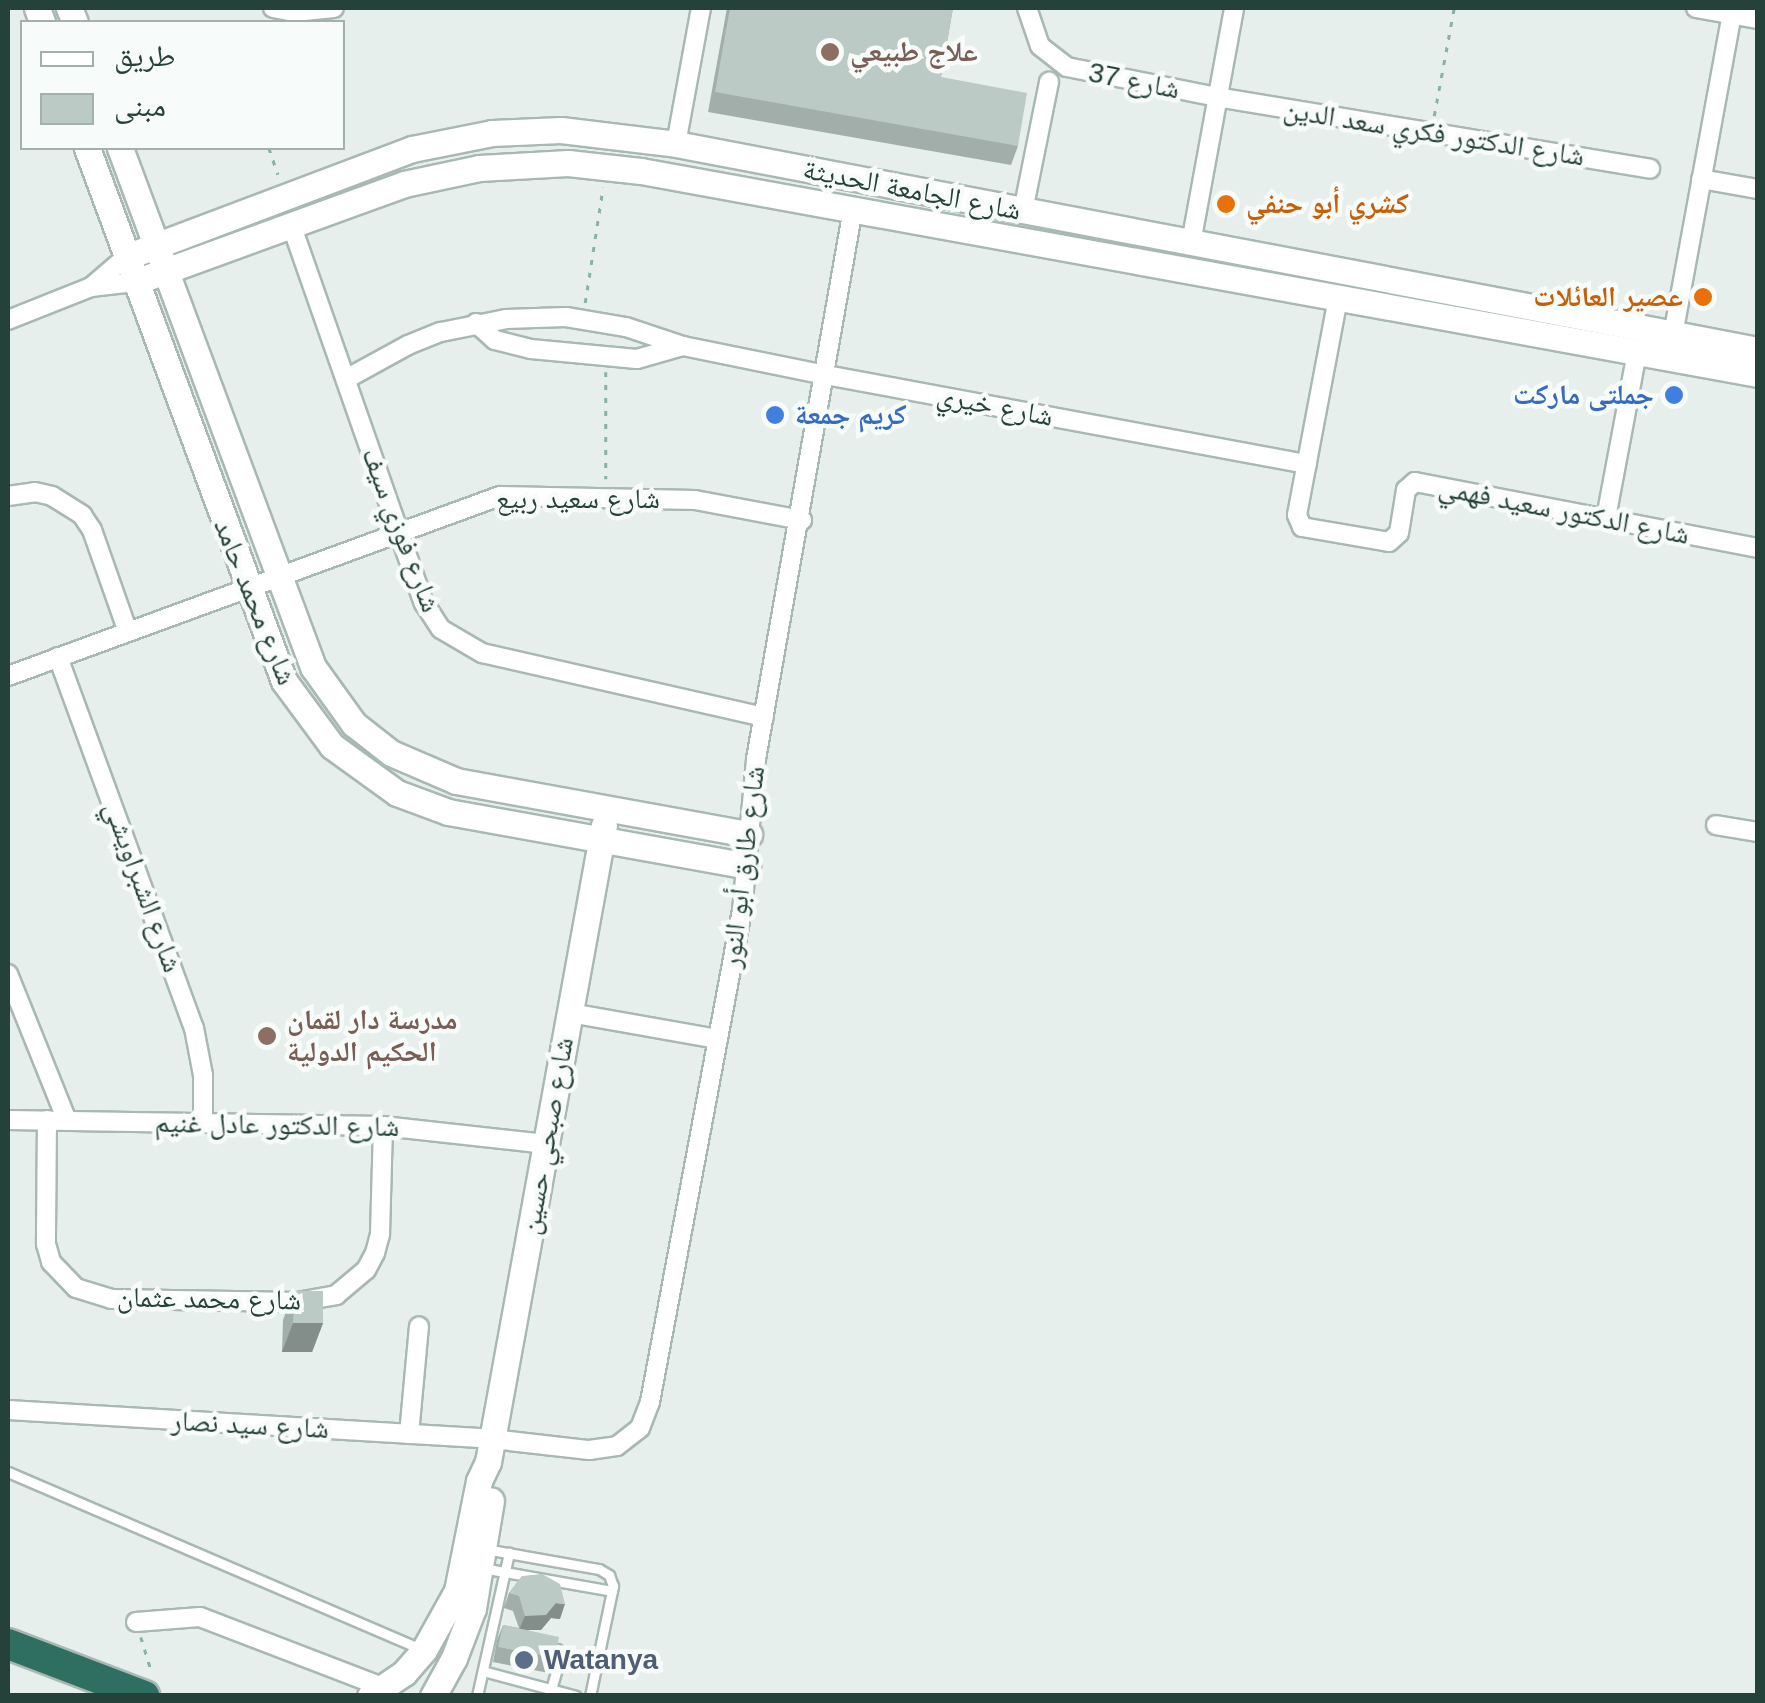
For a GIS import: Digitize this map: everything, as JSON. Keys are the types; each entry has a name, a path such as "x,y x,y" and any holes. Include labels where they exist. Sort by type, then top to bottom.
{"highway":[{"path":"8,1644 149,1686"}],"street":[{"path":"273,8 312,12 334,8"},
{"path":"676,144 701,8"},
{"name":"شارع 37","path":"1027,8 1040,46 1067,67 1217,97"},
{"path":"1191,243 1234,8"},
{"path":"1696,8 1758,18"},
{"path":"1672,335 1732,11"},
{"path":"1023,211 1049,82"},
{"name":"شارع الدكتور فكري سعد الدين","path":"1217,97 1650,169"},
{"path":"530,163 532,130"},
{"name":"شارع الجامعة الحديثة","path":"91,287 126,256 422,146 532,130 590,132 676,144 1191,243 1637,353 1758,374"},
{"name":"شارع محمد حامد","path":"88,150 248,588 298,704 352,764 422,804 747,866"},
{"name":"شارع محمد حامد","path":"121,150 278,576 325,688 354,724 391,754 456,781 749,834"},
{"name":"شارع الجامعة الحديثة","path":"8,320 91,287 136,282 429,177 530,163 606,166 1338,298 1400,296 1758,350"},
{"path":"1701,178 1758,188"},
{"name":"شارع طارق أبو النور","path":"490,1450 604,1450 630,1438 640,1428 650,1402 718,1039 747,866 764,717 802,520 853,210"},
{"name":"شارع فوزي سيف","path":"292,224 397,530 432,617 467,648 764,717"},
{"path":"1307,464 1338,298"},
{"name":"شارع خيري","path":"346,380 408,344 476,323 536,317 582,319 626,327 683,346 826,375 1307,464"},
{"name":"شارع خيري","path":"476,323 506,344 606,357 653,358 683,346"},
{"path":"1606,518 1637,353"},
{"name":"شارع الدكتور سعيد فهمي","path":"1307,464 1298,522 1306,528 1337,534 1393,540 1400,529 1406,490 1415,482 1758,548"},
{"path":"8,496 35,492 52,496 82,516 92,530 128,632"},
{"name":"شارع سعيد ربيع","path":"8,676 397,530 500,496 606,496 722,503 802,520"},
{"name":"شارع الشبراويشي","path":"58,657 194,1028 203,1075 203,1123"},
{"name":"شارع صبحي حسين","path":"385,1685 424,1650 457,1591 479,1481 490,1450 606,810"},
{"path":"1716,825 1758,832"},
{"path":"8,974 11,994 57,1121"},
{"path":"570,1013 718,1039"},
{"name":"شارع الدكتور عادل غنيم","path":"8,1120 383,1126 546,1144"},
{"name":"شارع محمد عثمان","path":"57,1121 46,1244 51,1262 76,1288 110,1298 298,1302 336,1295 352,1284 375,1253 380,1234 383,1126"},
{"path":"409,1434 419,1326"},
{"name":"شارع سيد نصار","path":"8,1410 409,1434 490,1450"},
{"name":"شارع صبحي حسين","path":"435,1692 465,1634 495,1560 490,1450"},
{"path":"136,1622 200,1617 385,1685 435,1692"}],"lane":[{"path":"8,1472 424,1650"},
{"path":"495,1560 612,1591"},
{"path":"495,1560 599,1568 609,1575 612,1591 590,1696"},
{"path":"477,1696 490,1635 495,1560"},
{"path":"490,1635 506,1638"},
{"path":"539,1645 561,1653 550,1692"},
{"path":"483,1672 576,1696"}],"path":[{"path":"1430,132 1454,8"},
{"path":"269,150 286,195"},
{"path":"582,319 606,166"},
{"path":"606,357 606,496"},
{"path":"136,1622 149,1686"}],"building":[{"name":"علاج طبيعي","path":"730,8 953,8 941,77 1027,93 1018,146 715,92"},
{"path":"294,1291 323,1291 323,1323 293,1323"},
{"path":"542,1574 560,1584 565,1604 556,1603 546,1615 525,1616 519,1596 509,1593 522,1576"},
{"path":"503,1625 559,1637 555,1658 498,1647"}],"place":[{"name":"علاج طبيعي","path":"830,52"},
{"name":"كشري أبو حنفي","path":"1226,204"},
{"name":"عصير العائلات","path":"1703,297"},
{"name":"جملتى ماركت","path":"1674,395"},
{"name":"كريم جمعة","path":"775,415"},
{"name":"مدرسة دار لقمان الحكيم الدولية","path":"267,1036"},
{"name":"Watanya","path":"524,1660"}]}
